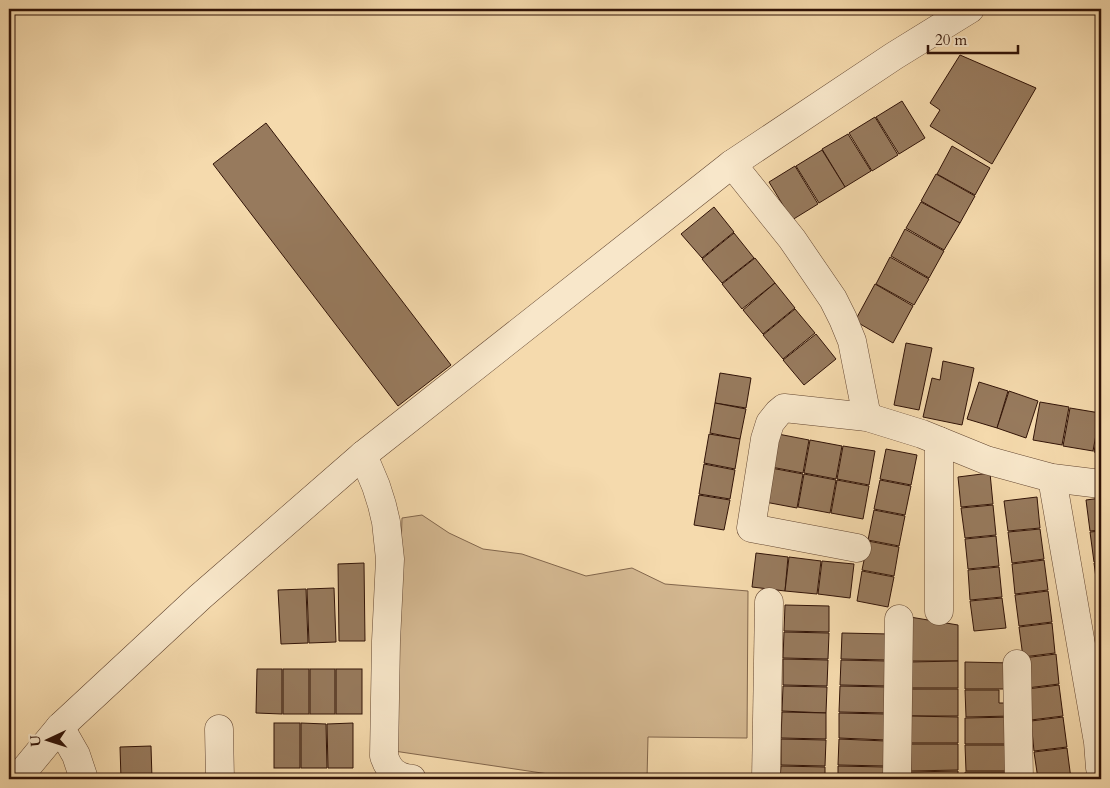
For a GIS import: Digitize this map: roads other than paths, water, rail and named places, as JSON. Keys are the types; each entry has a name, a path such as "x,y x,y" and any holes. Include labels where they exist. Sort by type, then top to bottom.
{"street":[{"path":"16,779 60,727 200,598 363,455 732,164 894,56 970,9"},
{"path":"732,164 792,239 833,299 852,341 867,417"},
{"path":"857,548 751,528 765,438 770,423 778,412 787,407 867,417 939,441 986,460 1052,478 1101,484"},
{"path":"939,441 939,611"},
{"path":"363,455 376,486 384,514 390,559 386,641 384,756 390,770 395,774 412,779"},
{"path":"1052,478 1098,742 1100,768"},
{"path":"766,779 769,602"},
{"path":"896,779 899,619"},
{"path":"1017,664 1018,779"},
{"path":"60,727 76,755 84,779"},
{"path":"219,729 220,779"}]}
